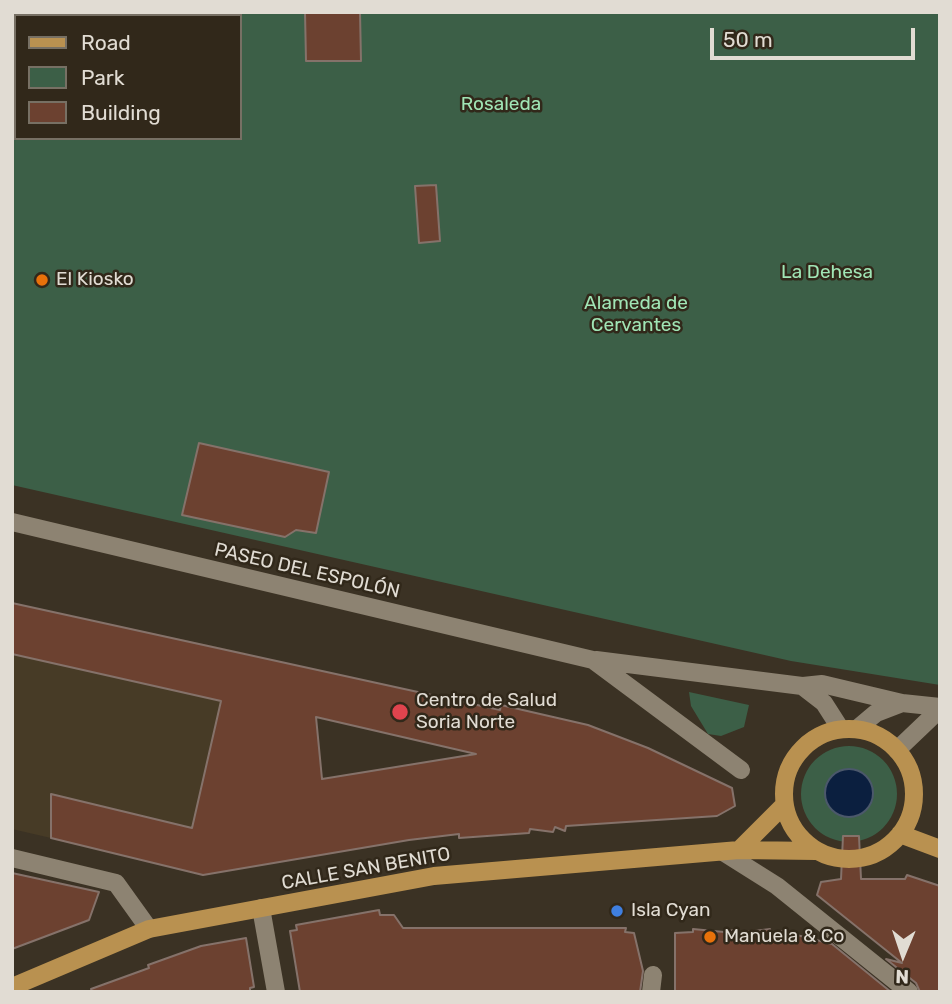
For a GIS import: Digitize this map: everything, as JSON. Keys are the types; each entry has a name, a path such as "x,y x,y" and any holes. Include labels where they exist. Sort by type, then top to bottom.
{"main road":[{"path":"849,728 879,736 897,750 910,771 915,795 909,818 888,847 870,856 840,859 816,851 794,832 784,805 784,780 794,758 811,740 849,728"},
{"path":"731,851 784,805"},
{"path":"900,834 940,849"},
{"name":"CALLE SAN BENITO","path":"12,987 149,929 435,876 731,851 816,851"}],"street":[{"name":"PASEO DEL ESPOLÓN","path":"12,523 593,660 754,675 802,686 822,684 902,703 940,708"},
{"name":"PASEO DEL ESPOLÓN","path":"593,660 741,770"},
{"path":"802,686 824,702 849,728 902,703"},
{"path":"897,750 940,708"},
{"path":"731,851 909,992"},
{"path":"12,858 116,883 149,929"},
{"path":"261,908 276,992"}],"shaded area":[{"path":"12,603 246,653 237,691 224,688 192,828 52,794 51,838 12,829"}],"green space":[{"name":"Alameda de Cervantes","path":"12,12 940,12 940,685 791,661 12,485"},
{"path":"689,692 749,705 744,727 721,736 708,734 691,706"},
{"path":"849,746 867,750 883,760 893,776 897,794 893,812 883,828 867,838 849,842 831,838 815,828 805,812 801,794 805,776 815,760 831,750"}],"water":[{"path":"849,769 866,776 873,793 866,810 849,817 832,810 825,793 832,776"}],"building":[{"path":"305,12 360,12 361,61 306,61"},
{"path":"436,185 440,241 419,243 415,186"},
{"path":"199,443 329,472 316,533 296,530 285,537 182,515"},
{"path":"12,603 500,710 501,705 588,725 648,748 732,788 735,806 717,816 566,826 565,831 555,827 553,832 530,829 529,833 459,838 459,834 409,840 203,875 51,838 51,794 192,828 221,701 12,654","holes":["316,717 476,754 322,779"]},
{"path":"843,836 859,836 861,879 905,879 907,875 940,886 940,992 920,992 916,983 886,959 902,963 817,895 821,882 841,879"},
{"path":"12,873 99,892 89,920 12,949"},
{"path":"379,910 380,915 394,915 403,928 626,928 625,932 634,933 643,971 640,992 300,992 290,931 297,930 296,925"},
{"path":"693,929 724,932 738,929 739,933 770,929 771,934 781,931 832,944 891,992 675,992 675,933 693,932"},
{"path":"246,938 254,987 250,988 250,992 92,992 91,989 201,946"}],"place":[{"name":"El Kiosko","path":"42,280"},
{"name":"Centro de Salud Soria Norte","path":"400,712"},
{"name":"Isla Cyan","path":"617,911"},
{"name":"Manuela & Co","path":"710,937"}],"park label":[{"name":"Rosaleda","path":"501,105"},
{"name":"La Dehesa","path":"827,273"}]}
